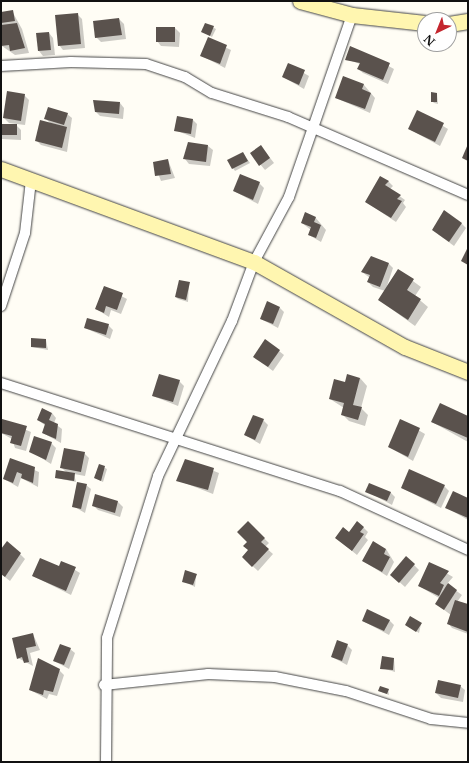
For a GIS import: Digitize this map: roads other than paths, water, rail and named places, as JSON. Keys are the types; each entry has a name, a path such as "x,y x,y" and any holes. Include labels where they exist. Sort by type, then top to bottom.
{"street":[{"path":"306,2 352,15 417,22"},
{"path":"106,762 104,685 106,638 158,476 174,439 232,321 254,262 289,197 352,15"},
{"path":"457,23 468,21"},
{"path":"1,66 71,62 146,64 185,77 212,93 312,127 468,195"},
{"path":"1,169 254,262 406,347 468,372"},
{"path":"1,306 25,233 31,180"},
{"path":"1,383 340,492 468,550"},
{"path":"104,685 208,674 275,677 346,691 431,719 468,723"}]}
